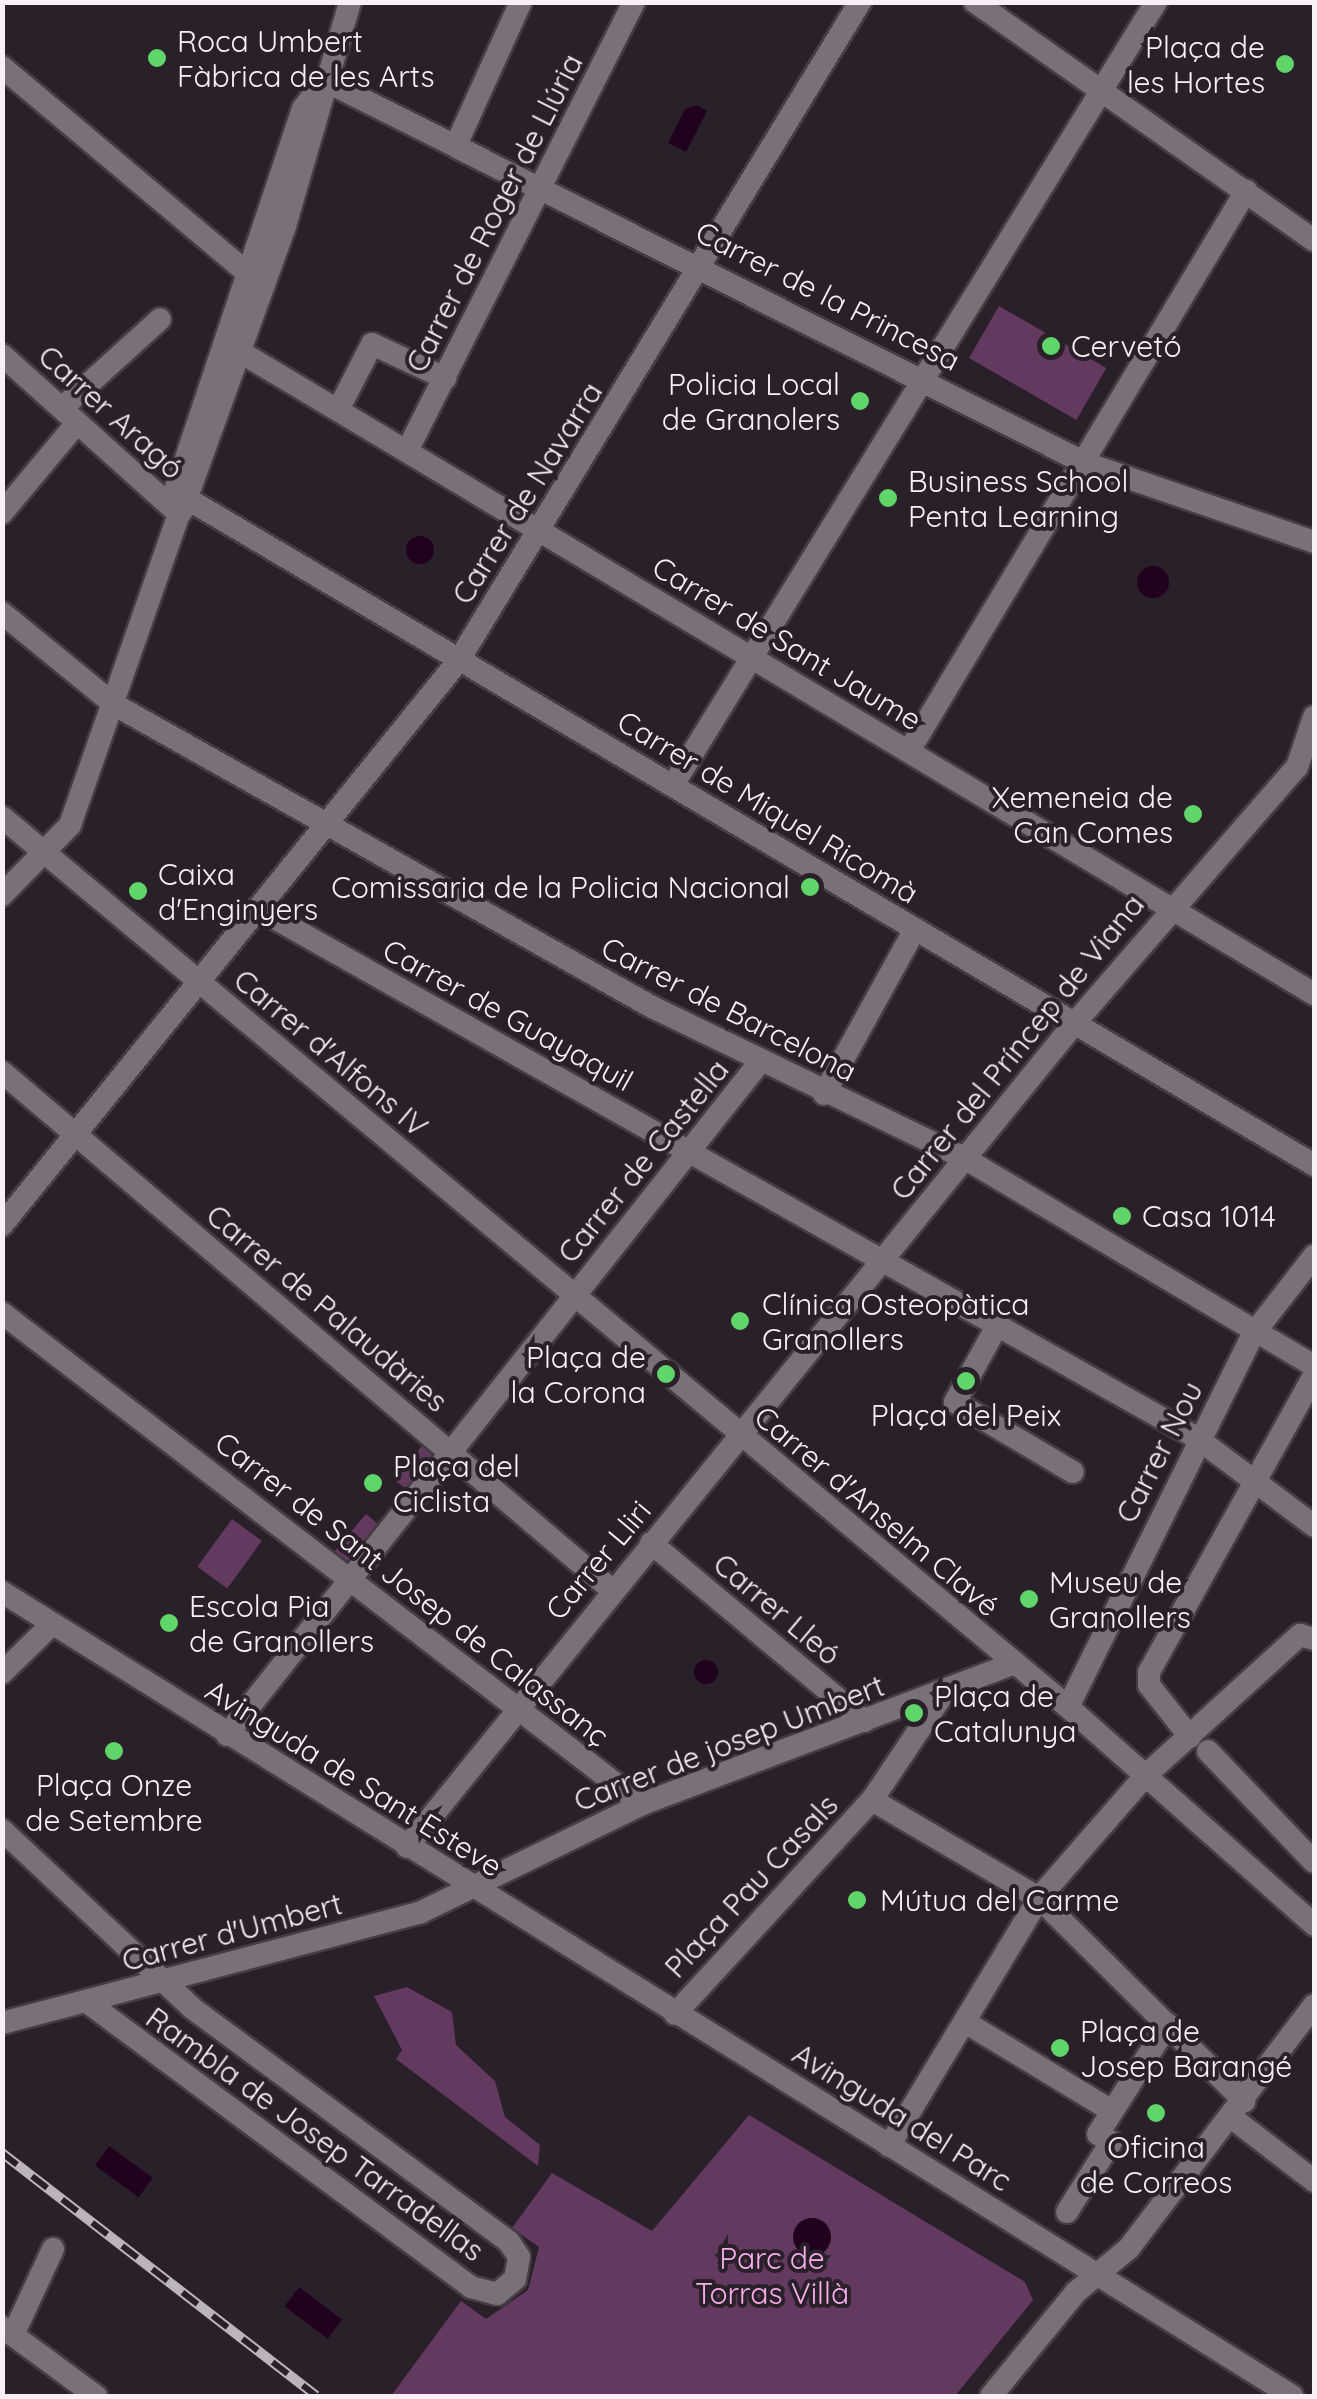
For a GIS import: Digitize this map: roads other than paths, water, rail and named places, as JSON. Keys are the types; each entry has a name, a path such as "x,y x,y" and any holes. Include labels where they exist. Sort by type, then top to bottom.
{"street":[{"path":"2,895 41,850 70,825 185,508 176,488 235,349 350,2"},
{"path":"456,145 521,2"},
{"name":"Carrer de Roger de Llúria","path":"408,451 634,2"},
{"name":"Carrer de Navarra","path":"2,1225 201,984 458,660 860,2"},
{"path":"976,2 1314,240"},
{"path":"672,785 757,660 1156,2"},
{"path":"2,67 250,275"},
{"path":"235,349 250,275 303,109 324,80"},
{"name":"Carrer de la Princesa","path":"324,80 702,263 1084,463 1314,542"},
{"path":"909,751 1246,191"},
{"path":"2,512 70,416 160,320"},
{"path":"338,410 372,344 445,378"},
{"name":"Carrer de Sant Jaume","path":"235,349 1314,994"},
{"name":"Carrer Aragó","path":"2,355 70,416 185,508"},
{"name":"Carrer de Miquel Ricomà","path":"185,508 458,660 1314,1165"},
{"name":"Carrer de Barcelona","path":"2,614 115,705 759,1063 964,1158 1314,1366"},
{"path":"1306,771 1314,718"},
{"name":"Carrer del Príncep de Viana","path":"738,1434 1171,906 1306,771"},
{"name":"Carrer d'Alfons IV","path":"2,817 578,1299"},
{"name":"Carrer de Guayaquil","path":"260,910 1197,1438 1314,1526"},
{"path":"824,1094 915,929"},
{"name":"Carrer de Castella","path":"227,1735 450,1451 578,1299 759,1063"},
{"name":"Carrer de Palaudàries","path":"2,1072 612,1590"},
{"name":"Carrer Nou","path":"1068,1707 1197,1438 1254,1333 1312,1263"},
{"name":"Carrer d'Anselm Clavé","path":"578,1299 1068,1707 1314,1925"},
{"name":"Carrer de Sant Josep de Calassanç","path":"2,1313 642,1804"},
{"path":"998,1326 955,1402 1073,1472"},
{"path":"1314,1376 1260,1482 1148,1678 1197,1741 1314,1862"},
{"name":"Carrer Lliri","path":"407,1847 738,1434"},
{"name":"Carrer Lleó","path":"651,1543 866,1721"},
{"name":"Avinguda de Sant Esteve","path":"2,1592 675,2014"},
{"path":"2,1674 52,1624"},
{"path":"889,2146 1040,1898 1146,1776 1197,1741 1300,1635 1314,1639"},
{"name":"Carrer de josep Umbert","path":"473,1888 642,1804 866,1721 915,1716 942,1696 1014,1664"},
{"path":"875,1790 915,1716"},
{"name":"Plaça Pau Casals","path":"675,2014 875,1790 1040,1898"},
{"path":"2,1830 166,1982"},
{"name":"Carrer d'Umbert","path":"2,2023 421,1912 473,1888"},
{"path":"1040,1898 1168,2024 1238,2109 1314,2180"},
{"name":"Rambla de Josep Tarradellas","path":"88,2002 471,2287 490,2296 512,2284 520,2262 509,2242 166,1982"},
{"path":"990,2396 1096,2273 1129,2248 1314,2005"},
{"name":"Avinguda del Parc","path":"675,2014 1292,2396"},
{"path":"965,2022 1112,2112"},
{"path":"1067,2212 1111,2142 1098,2134 1168,2024"},
{"path":"53,2250 8,2331 81,2392"}],"railway":[{"path":"2,2153 316,2396"}],"place":[{"name":"Roca Umbert Fàbrica de les Arts","path":"157,58"},
{"name":"Plaça de les Hortes","path":"1285,64"},
{"name":"Cervetó","path":"1051,346"},
{"name":"Policia Local de Granolers","path":"860,401"},
{"name":"Business School Penta Learning","path":"888,498"},
{"name":"Xemeneia de Can Comes","path":"1193,814"},
{"name":"Comissaria de la Policia Nacional","path":"810,887"},
{"name":"Caixa d'Enginyers","path":"138,891"},
{"name":"Casa 1014","path":"1122,1216"},
{"name":"Clínica Osteopàtica Granollers","path":"740,1321"},
{"name":"Plaça de la Corona","path":"666,1374"},
{"name":"Plaça del Peix","path":"966,1381"},
{"name":"Plaça del Ciclista","path":"373,1483"},
{"name":"Museu de Granollers","path":"1029,1599"},
{"name":"Escola Pia de Granollers","path":"169,1623"},
{"name":"Plaça de Catalunya","path":"914,1713"},
{"name":"Plaça Onze de Setembre","path":"114,1751"},
{"name":"Mútua del Carme","path":"857,1900"},
{"name":"Plaça de Josep Barangé","path":"1060,2048"},
{"name":"Oficina de Correos","path":"1156,2113"}],"park label":[{"name":"Parc de Torras Villà","path":"772,2275"}]}
